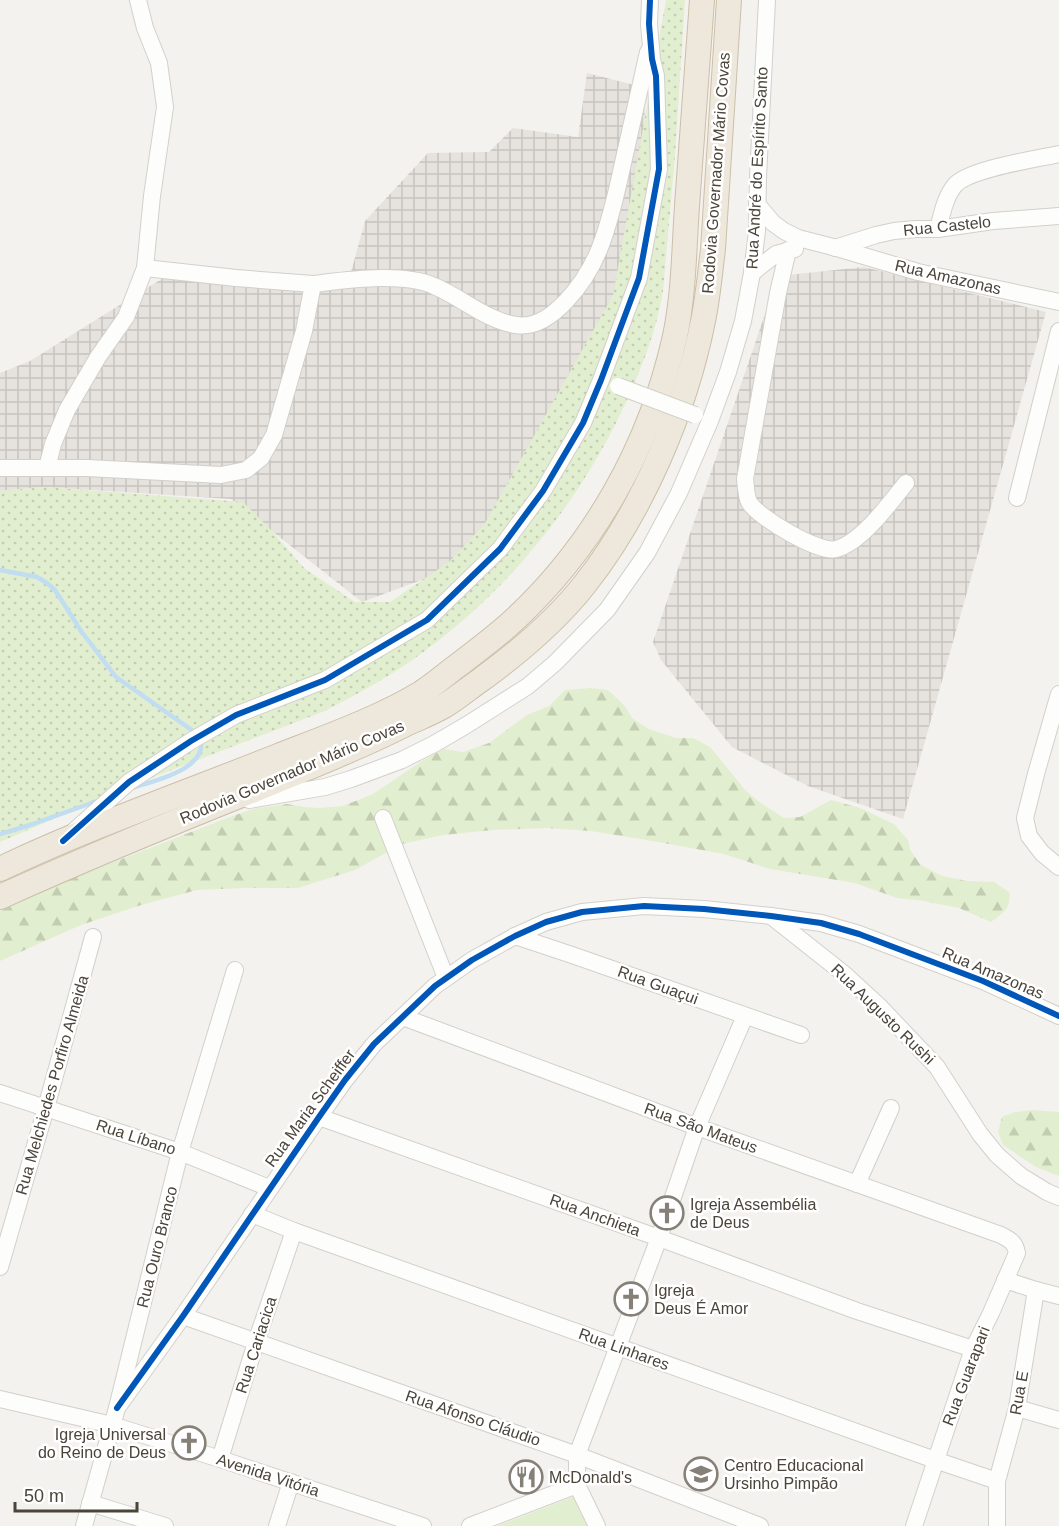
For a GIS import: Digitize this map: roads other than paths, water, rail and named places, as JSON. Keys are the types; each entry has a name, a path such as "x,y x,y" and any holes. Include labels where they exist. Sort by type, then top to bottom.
{"highway":[{"name":"Rodovia Governador Mário Covas","path":"0,868 123,815 344,730 421,692 490,641 514,620 537,597 578,548 614,495 630,465 660,390 675,335 685,267 702,0"},
{"name":"Rodovia Governador Mário Covas","path":"0,897 144,834 360,747 443,706 507,661 585,585 645,489 685,391 695,356 703,321 713,249 729,0"}],"street":[{"path":"47,468 53,444 67,411 98,357 126,317 145,268 152,196 165,107 159,63 145,28 138,0"},
{"name":"Rodovia Governador Mário Covas","path":"63,841 129,782 191,741 236,715 324,680 428,620 500,549 543,491 583,423 639,278 659,168 656,76 649,24 650,0"},
{"name":"Rua André do Espírito Santo","path":"215,805 325,787 377,770 434,744 528,686 575,644 607,610 642,561 679,493 702,418 728,372 743,321 752,273 756,231 767,0"},
{"path":"145,268 313,284 373,279 411,279 433,285 502,321 517,326 532,325 555,312 577,288 598,251 616,194 650,42"},
{"path":"938,229 945,202 956,184 982,171 1059,154"},
{"name":"Rua Amazonas","path":"758,204 773,223 798,238 918,272 1059,302"},
{"name":"Rua Castelo","path":"837,248 866,237 894,231 938,229 993,221 1059,216"},
{"name":"Rua Amazonas","path":"752,273 776,254 788,250 837,248"},
{"path":"788,250 778,293 745,479 748,502 762,516 784,530 817,547 835,550 851,542 866,529 885,511 906,483"},
{"path":"0,468 87,468 221,475 246,470 261,458 274,435 304,330 313,284"},
{"path":"1017,498 1059,331"},
{"path":"601,380 702,418"},
{"path":"1059,694 1025,818 1029,836 1042,853 1059,867"},
{"path":"383,818 446,978"},
{"name":"Rua Maria Scheiffer","path":"117,1408 345,1080 374,1044 435,986 472,960 546,922 582,912 644,906 771,915 820,922 915,955"},
{"name":"Rua Augusto Rushi","path":"771,915 843,973 880,1007 937,1067 980,1134 997,1155 1021,1176 1059,1197"},
{"name":"Rua Guaçui","path":"515,936 801,1035"},
{"name":"Rua Melchiedes Porfiro Almeida","path":"0,1268 93,937"},
{"name":"Rua Amazonas","path":"915,955 983,981 1059,1016"},
{"name":"Rua Ouro Branco","path":"84,1526 117,1408 180,1152 235,970"},
{"path":"597,1526 577,1485 577,1455 659,1238 697,1127 745,1016"},
{"name":"Rua São Mateus","path":"403,1017 697,1127 1001,1235"},
{"name":"Rua Líbano","path":"0,1093 180,1152 269,1188"},
{"path":"857,1184 891,1108"},
{"name":"Rua Anchieta","path":"319,1117 857,1311 973,1348"},
{"name":"Rua Linhares","path":"252,1214 935,1461 997,1481"},
{"name":"Rua Cariacica","path":"220,1459 256,1342 294,1231"},
{"name":"Rua Guarapari","path":"914,1526 973,1348 1017,1253 1010,1239 1001,1235"},
{"path":"1005,1280 1059,1296"},
{"name":"Rua E","path":"997,1526 997,1481 1017,1408 1036,1290"},
{"name":"Rua Afonso Cláudio","path":"183,1316 577,1455 760,1526"},
{"name":"Avenida Vitória","path":"0,1399 112,1425 423,1526"},
{"path":"1017,1408 1059,1420"},
{"path":"277,1526 291,1482"},
{"path":"470,1526 577,1485"},
{"path":"90,1503 165,1526"}],"waterway":[{"path":"0,570 37,577 47,583 55,590 81,631 116,677 196,733"},
{"path":"133,788 166,777 187,766 196,759 201,740"},
{"path":"0,834 100,800"}],"place":[{"name":"Igreja Assembélia de Deus","path":"667,1213"},
{"name":"Igreja Deus É Amor","path":"631,1299"},
{"name":"Igreja Universal do Reino de Deus","path":"189,1443"},
{"name":"Centro Educacional Ursinho Pimpão","path":"701,1474"},
{"name":"McDonald's","path":"526,1477"}]}
